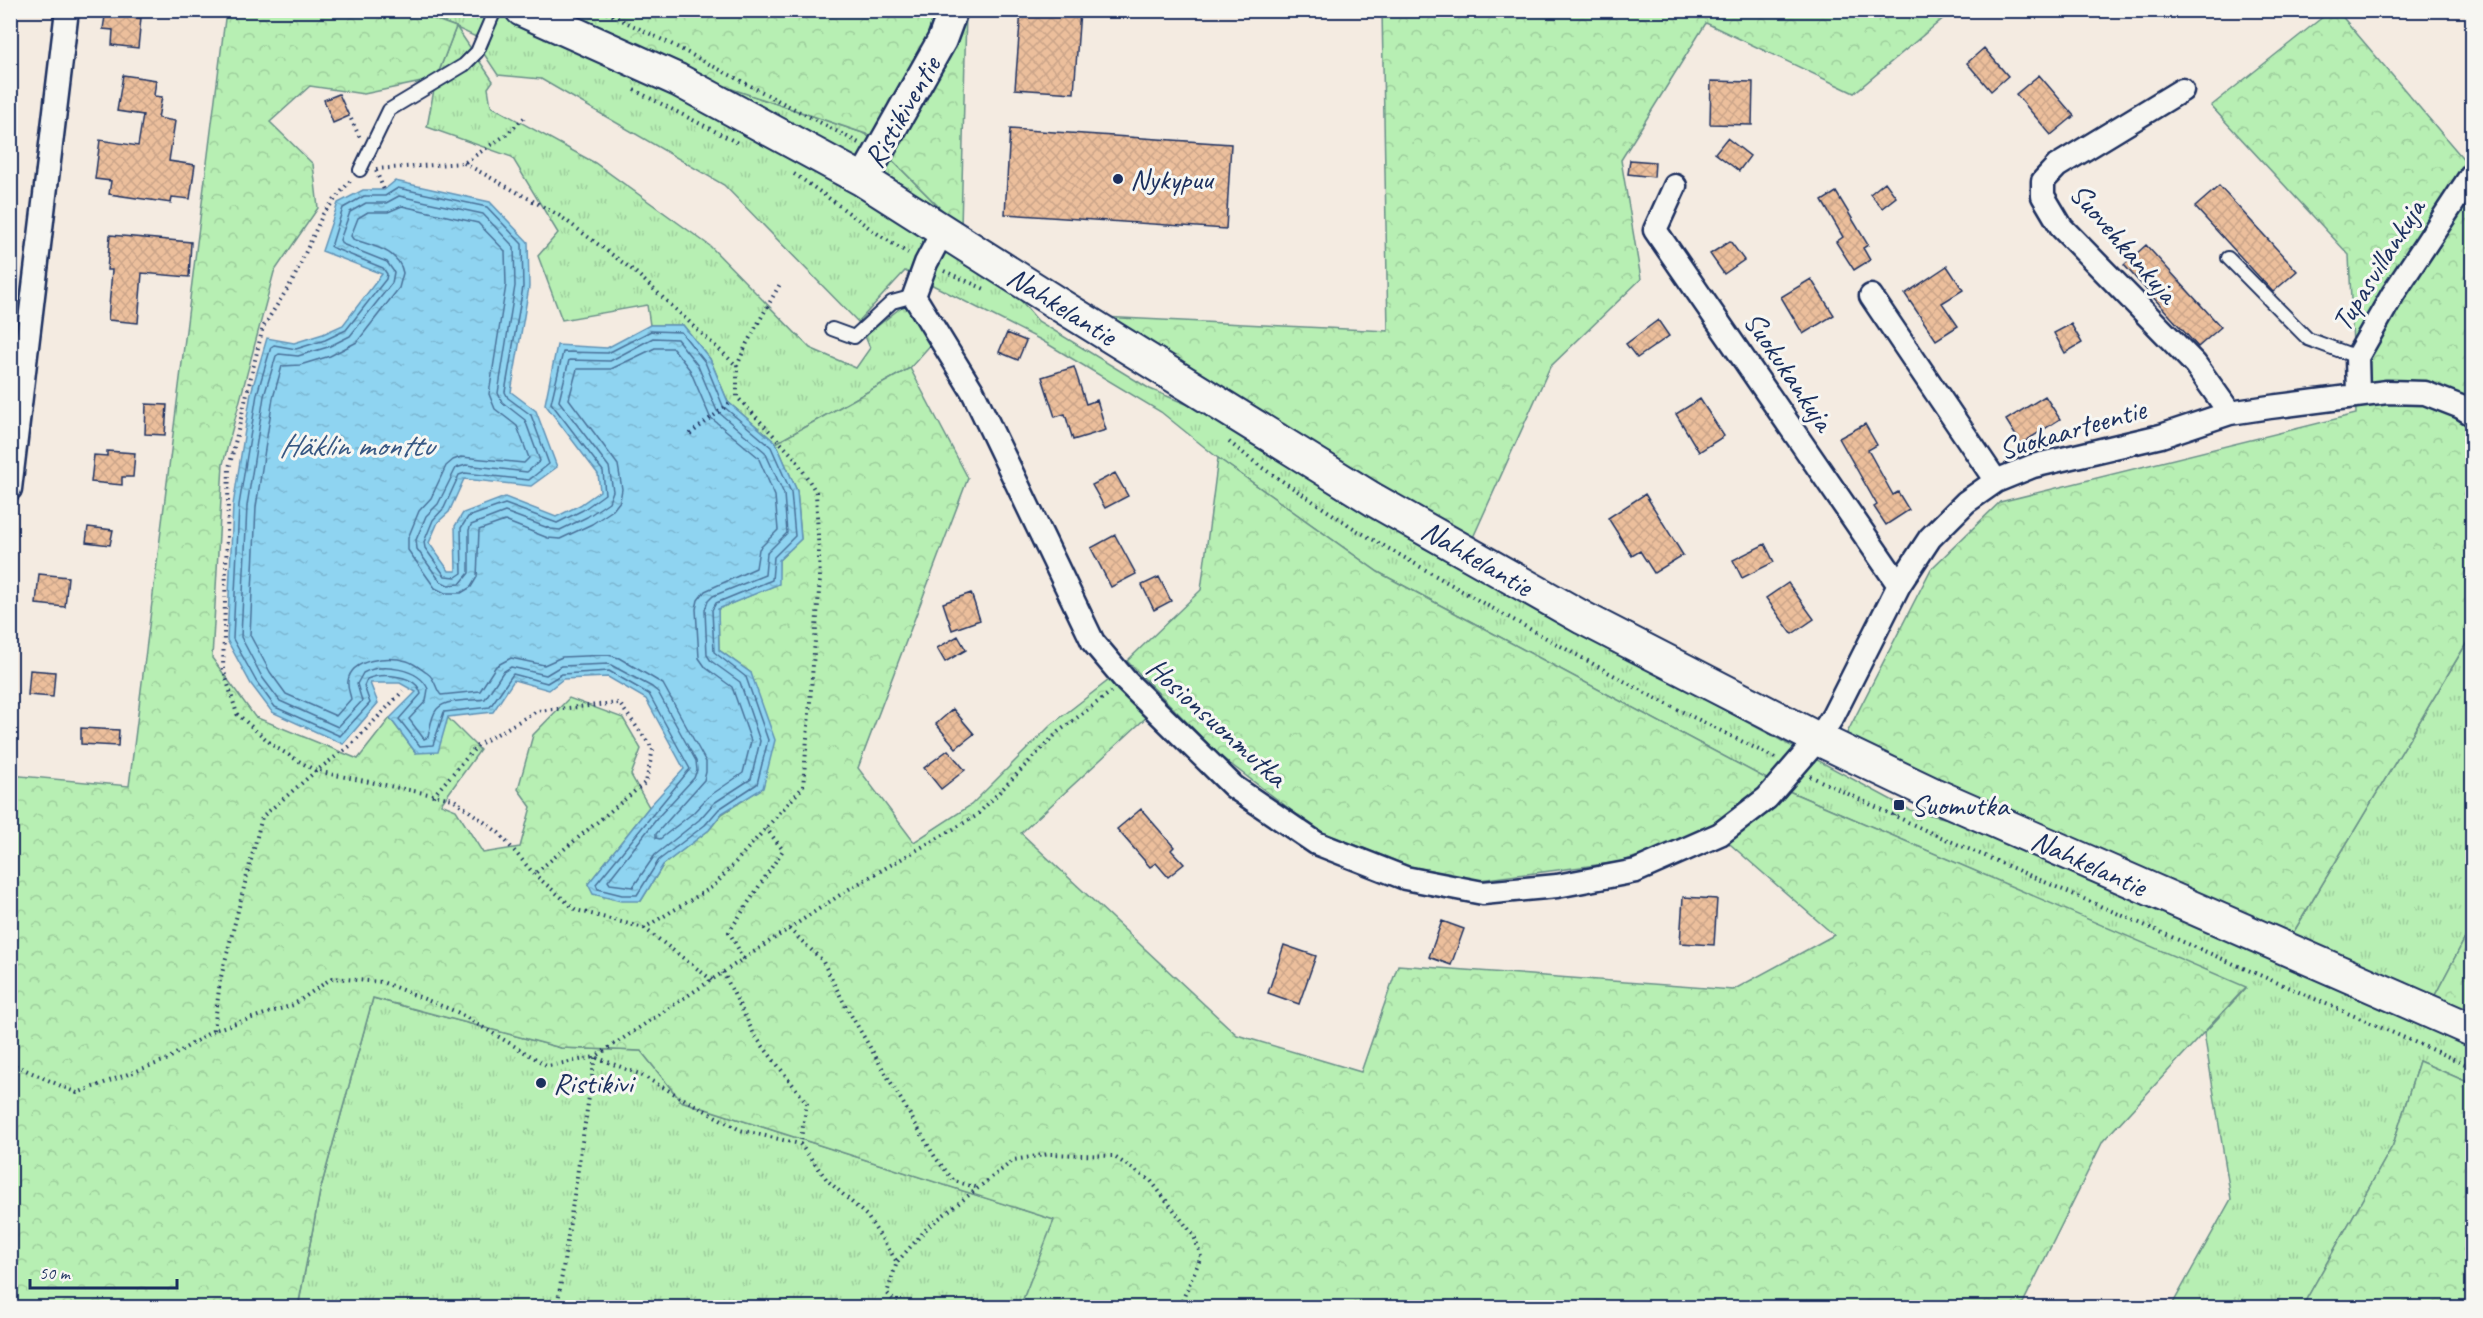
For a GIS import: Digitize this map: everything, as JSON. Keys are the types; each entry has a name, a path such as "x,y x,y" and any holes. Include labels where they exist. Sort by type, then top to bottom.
{"main road":[{"name":"Nahkelantie","path":"522,10 871,167 943,231 1374,500 1583,618 1818,739 1933,794 2472,1030"}],"street":[{"path":"10,489 67,10"},
{"name":"Ristikiventie","path":"871,167 942,40 953,10"},
{"name":"Suovehkankuja","path":"2182,90 2057,166 2043,181 2043,196 2062,228 2195,364 2230,413"},
{"name":"Tupasvillankuja","path":"2358,395 2356,357 2393,294 2472,174"},
{"name":"Suokukankuja","path":"1675,186 1656,230 1899,585"},
{"path":"914,296 926,263 943,231"},
{"name":"Hosionsuonmutka","path":"914,296 973,392 1093,642 1125,681 1234,787 1316,843 1405,878 1483,893 1557,886 1636,871 1720,834 1767,798 1818,739"},
{"path":"1871,296 1996,481"},
{"name":"Suokaarteentie","path":"1818,739 1833,716 1899,585 1930,538 1966,502 1996,481 2033,466 2161,436 2230,413 2387,392 2425,393 2461,407 2472,414"}],"lane":[{"path":"360,170 389,110 464,65 477,52 495,10"},
{"path":"2228,258 2308,339 2356,357"},
{"path":"832,330 854,337 892,302 914,296"}],"path":[{"path":"601,10 671,44 871,167"},
{"path":"526,115 506,135 464,163 360,170 323,214 293,280 263,327 229,468 223,668 237,714 275,747 316,771 453,799 499,833 534,874 576,910 644,928 712,980"},
{"path":"464,163 560,216 634,271 737,366"},
{"path":"644,928 714,886 803,787 820,579 816,492 795,458 737,397 737,366 747,343 780,284"},
{"path":"690,434 729,404"},
{"path":"10,1063 77,1093 166,1060 214,1030 293,1005 332,978 382,981 458,1012 548,1066 595,1057 849,889 976,816 1058,732 1125,681"},
{"path":"214,1030 220,981 262,817 316,771 351,746 403,691"},
{"path":"433,796 478,745 537,711 619,703 653,749 646,782 534,874"},
{"path":"1894,816 1899,805"},
{"path":"744,959 729,932 783,850 766,828"},
{"path":"789,928 822,960 845,1005 935,1157 954,1181 980,1188"},
{"path":"723,972 755,1036 807,1103 800,1144"},
{"path":"595,1057 639,1074 740,1130 800,1144 828,1181 867,1216 897,1262"},
{"path":"557,1308 595,1057"},
{"path":"901,1308 887,1293 897,1262 928,1227 1014,1160 1049,1154 1113,1156 1151,1181 1194,1236 1202,1257 1181,1306"}],"green space":[{"path":"226,11 412,11 456,27 436,79 364,94 310,86 270,122 313,164 318,208 274,272 223,464 212,658 255,717 358,759 390,718 416,753 447,717 480,750 441,804 456,810 483,853 520,847 531,807 518,789 533,735 569,698 623,718 641,749 631,775 649,807 588,884 641,901 663,865 709,830 722,814 762,788 751,673 719,650 718,609 778,584 779,560 801,539 797,491 776,443 910,368 968,478 858,768 914,842 971,805 1051,725 1113,677 1151,713 1021,833 1237,1035 1361,1072 1398,965 1733,990 1834,935 1715,831 1620,862 1479,880 1409,866 1317,830 1220,756 1127,661 1201,590 1218,458 1378,572 1791,792 2246,987 2103,1141 2021,1307 1020,1307 1054,1220 681,1101 641,1051 561,1048 373,998 320,1191 298,1307 11,1307 10,775 129,786"},
{"path":"412,11 547,11 649,61 866,134 961,229 1038,321 1150,389 1191,406 1422,547 1910,810 1970,824 2472,1046 2472,1084 2419,1061 2393,1145 2302,1307 2171,1307 2231,1199 2204,1033 2246,988 1791,792 1378,572 1218,458 1161,412 1041,340 905,271 858,322 724,185 541,79 498,75 484,54 489,43 457,28 493,81 488,88 491,106 595,163 710,246 810,348 856,368 870,348 865,336 904,305 934,341 910,368 776,443 728,402 710,359 683,325 650,325 647,305 562,320 538,256 558,233 512,157 427,127 436,79 456,27"},
{"path":"547,11 966,11 961,229 866,134 649,61"},
{"path":"1382,11 1952,11 1854,93 1706,23 1621,160 1641,279 1550,367 1471,542 1101,317 1388,331"},
{"path":"2319,11 2343,11 2340,14 2472,169 2472,634 2290,938 1844,739 1931,569 2000,502 2356,414 2349,255 2211,106 2324,16"},
{"path":"2472,634 2472,925 2432,1001 2290,938"},
{"path":"2472,925 2472,1018 2432,1001"},
{"path":"373,998 561,1048 641,1051 681,1101 1055,1220 1020,1307 298,1308 320,1191"},
{"path":"2419,1061 2472,1084 2472,1307 2302,1307 2393,1145"}],"water":[{"name":"Häklin monttu","path":"395,181 490,202 528,242 529,287 511,392 536,411 557,467 531,486 464,479 449,512 438,522 429,543 449,571 456,571 455,526 463,513 505,497 556,517 580,505 600,491 598,474 545,404 557,345 607,348 650,325 683,325 710,359 728,402 776,443 797,491 801,539 779,560 779,584 718,609 719,650 751,673 775,740 763,788 722,813 709,830 663,865 641,901 621,901 593,894 588,884 649,807 684,769 646,699 608,677 563,679 549,690 514,680 493,712 448,717 438,752 416,753 390,718 416,692 400,683 370,683 378,703 343,744 272,712 251,684 227,640 233,505 251,393 267,338 294,343 343,325 382,274 322,251 338,203 363,190 384,190"}],"building":[{"path":"106,10 135,10 134,17 141,18 138,48 112,45 113,30 103,29"},
{"path":"1021,10 1080,10 1074,93 1015,89"},
{"path":"1984,48 2008,76 1991,91 1967,63"},
{"path":"123,75 156,80 154,96 162,97 158,118 175,121 169,161 195,165 190,199 172,197 171,203 109,194 111,181 95,179 100,140 138,146 143,115 117,111"},
{"path":"2039,75 2074,116 2051,135 2016,94"},
{"path":"1711,81 1753,82 1752,125 1710,124"},
{"path":"339,94 349,116 333,123 324,100"},
{"name":"Nykypuu","path":"1010,129 1231,144 1226,229 1005,214"},
{"path":"1727,138 1750,156 1739,171 1715,153"},
{"path":"1630,160 1655,162 1654,177 1628,174"},
{"path":"1885,182 1896,197 1882,208 1870,194"},
{"path":"2219,186 2297,271 2273,292 2195,207"},
{"path":"1836,192 1868,245 1863,248 1870,260 1854,270 1836,242 1843,237 1822,201"},
{"path":"110,235 191,242 189,277 142,273 138,323 108,320 112,270 107,270"},
{"path":"1730,241 1744,260 1724,274 1710,254"},
{"path":"2146,245 2221,327 2198,347 2124,265"},
{"path":"1947,266 1963,290 1942,303 1958,326 1936,340 1905,294"},
{"path":"1811,279 1834,315 1803,334 1781,297"},
{"path":"1658,320 1669,336 1637,358 1626,344"},
{"path":"2071,324 2082,343 2065,353 2054,333"},
{"path":"1007,333 1026,341 1018,360 999,352"},
{"path":"1074,367 1086,404 1097,400 1106,430 1073,440 1065,414 1055,417 1042,377"},
{"path":"2045,396 2060,419 2021,444 2006,420"},
{"path":"1700,399 1724,436 1699,452 1676,414"},
{"path":"146,404 167,405 165,435 145,434"},
{"path":"1865,424 1877,445 1868,450 1893,495 1898,492 1909,510 1886,525 1874,507 1877,505 1839,438"},
{"path":"107,451 135,453 133,477 122,477 122,485 91,482 94,455 107,456"},
{"path":"1115,473 1128,496 1105,508 1092,485"},
{"path":"1645,494 1683,555 1654,573 1640,551 1632,556 1608,518"},
{"path":"88,527 113,530 110,545 86,542"},
{"path":"1115,535 1136,574 1111,587 1091,548"},
{"path":"1765,544 1774,562 1742,578 1733,560"},
{"path":"39,574 68,577 65,607 36,604"},
{"path":"1159,577 1171,601 1154,610 1142,585"},
{"path":"1788,583 1814,619 1792,634 1766,598"},
{"path":"971,593 980,620 952,630 943,603"},
{"path":"958,636 966,650 945,662 937,648"},
{"path":"30,670 55,672 53,697 28,695"},
{"path":"953,709 974,734 956,748 936,724"},
{"path":"81,728 119,730 118,746 81,744"},
{"path":"948,750 965,770 941,789 924,768"},
{"path":"1141,809 1174,847 1171,850 1184,864 1168,877 1156,863 1150,867 1117,829"},
{"path":"1683,897 1717,899 1714,945 1680,943"},
{"path":"1442,921 1464,929 1451,965 1429,957"},
{"path":"1284,945 1316,956 1299,1004 1268,993"}],"place":[{"name":"Nykypuu","path":"1118,179"},
{"name":"Suomutka","path":"1899,805"},
{"name":"Ristikivi","path":"541,1083"}]}
